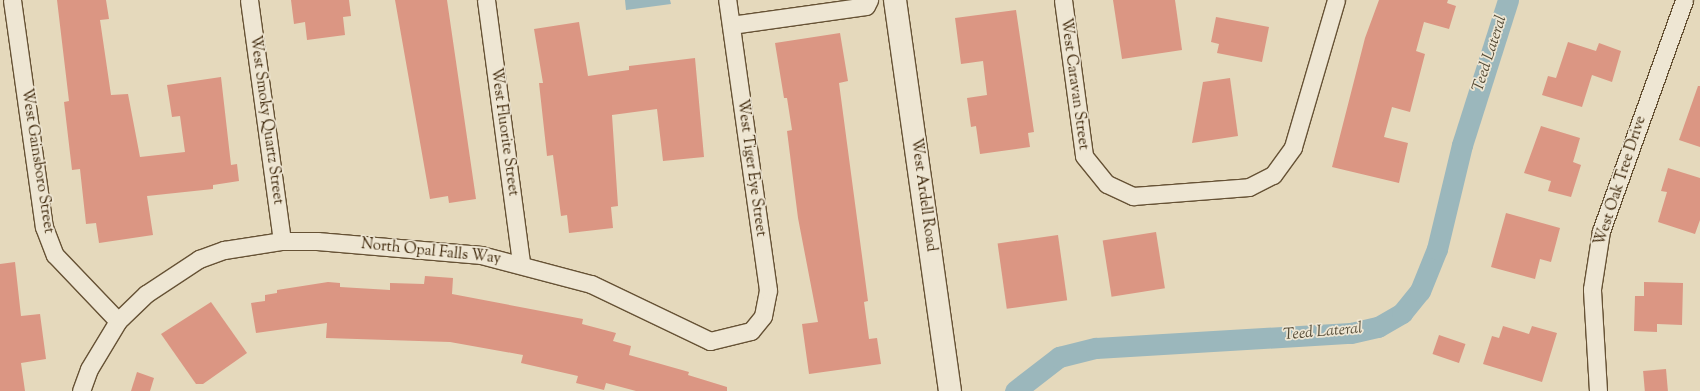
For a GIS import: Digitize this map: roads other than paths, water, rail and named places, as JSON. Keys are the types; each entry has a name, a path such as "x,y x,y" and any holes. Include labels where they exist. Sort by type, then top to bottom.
{"street":[{"name":"West Gainsboro Street","path":"12,0 44,227 55,255 118,321"},
{"name":"West Smoky Quartz Street","path":"250,0 282,241"},
{"name":"West Fluorite Street","path":"486,0 521,263"},
{"name":"West Tiger Eye Street","path":"727,0 768,290 763,316 751,331"},
{"path":"731,25 866,6 869,0"},
{"name":"West Ardell Road","path":"895,0 950,391"},
{"name":"West Caravan Street","path":"1063,0 1084,156 1108,184 1133,196 1249,187 1273,175 1293,146 1336,0"},
{"name":"West Oak Tree Drive","path":"1598,391 1592,289 1601,231 1684,0"},
{"name":"North Opal Falls Way","path":"81,391 89,369 118,321 146,294 199,259 230,249 282,241 317,241 481,255 521,263 591,284 710,341 751,331"}],"water":[{"path":"625,0 670,0 671,4 626,10"}],"waterway":[{"name":"Teed Lateral","path":"1015,391 1059,357 1096,348 1351,333 1378,327 1402,313 1420,291 1437,249 1462,145 1508,0"}]}
